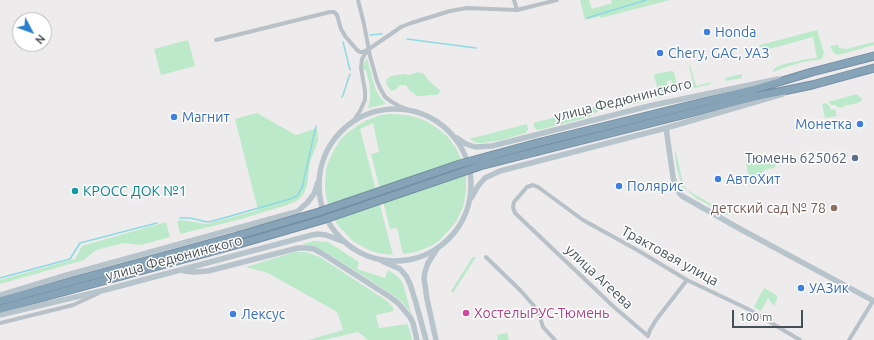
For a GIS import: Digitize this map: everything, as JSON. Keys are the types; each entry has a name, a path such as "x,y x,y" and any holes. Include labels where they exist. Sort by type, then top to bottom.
{"highway":[{"name":"улица Федюнинского","path":"0,301 319,212 466,162 752,90 812,72 874,56"},
{"name":"улица Федюнинского","path":"0,309 322,220 480,166 754,97 812,85 874,68"}],"main road":[{"name":"улица Федюнинского","path":"446,128 470,146 492,146 655,105 812,72"},
{"name":"улица Федюнинского","path":"469,202 481,182 488,176 500,171 666,128 812,85"},
{"path":"352,247 338,234 327,219 320,191 323,162 330,146 340,133 352,122 371,113 399,109 415,112 431,118 446,128 461,147 471,178 467,210 460,223 440,246 428,263 425,272 424,278 427,299 436,340"},
{"path":"666,128 673,177 676,189 682,196 873,301"},
{"name":"улица Федюнинского","path":"0,295 66,275 292,213 303,207 311,199 317,187 321,172"},
{"name":"улица Федюнинского","path":"0,315 105,290 312,234 330,236 371,256"},
{"path":"371,256 388,260 407,260 424,255 440,246"},
{"path":"178,271 208,271 298,248 314,250 329,258 398,303 410,317 417,340"},
{"path":"371,256 396,267 406,276 416,303 426,340"}],"street":[{"path":"358,0 370,56 377,81 382,92 395,104 415,112"},
{"path":"514,0 517,10"},
{"path":"216,40 334,12 337,15 341,29 345,36 357,50 363,52 401,27 450,11 467,8 517,10 557,0"},
{"path":"352,122 364,103 365,91 361,64 369,49"},
{"name":"улица Агеева","path":"533,185 527,187 514,202 513,207 515,213 614,307 648,336 656,320 687,280"},
{"name":"Трактовая улица","path":"533,185 538,187 583,220 687,280 748,309 799,340"},
{"path":"486,257 521,291 534,306 539,314 543,327 554,340"},
{"path":"0,323 80,303 105,290"},
{"path":"849,340 873,301"}],"green space":[{"path":"580,0 589,0 592,9 612,3 611,0 670,0 601,18 600,16 585,20"},
{"path":"817,30 824,53 822,59 807,61 773,72 773,70 778,66 817,58 813,37 762,51 760,45"},
{"path":"188,40 195,66 161,75 154,49"},
{"path":"874,42 874,45 838,55 833,52 830,46 838,45 839,48 846,49"},
{"path":"367,58 375,88 379,96 386,104 368,108 370,100 370,87 366,70 363,70 363,66"},
{"path":"689,65 696,86 711,82 711,84 694,88"},
{"path":"672,71 674,72 678,91 674,91 671,80 667,81 669,93 656,98 654,95 659,94 654,76 655,74"},
{"path":"418,72 424,74 428,80 441,91 437,95 417,96 410,91 406,85 400,85 392,91 386,83 387,79 391,76 404,74 409,75"},
{"path":"742,74 742,78 726,81 725,78"},
{"path":"857,94 862,99 861,101 843,106 844,108 831,105 828,102"},
{"path":"640,95 642,100 641,102 621,105 599,111 592,114 590,117 543,129 537,130 534,127 533,123"},
{"path":"826,103 831,110 835,109 837,116 825,118 822,104"},
{"path":"257,113 296,135 317,128 318,141 310,162 307,185 304,193 295,202 287,205 241,219 180,234 177,221 181,220 207,224 258,210 235,119"},
{"path":"380,115 407,115 418,118 428,122 447,136 456,148 466,175 466,191 463,207 456,222 439,241 431,246 416,252 403,254 397,228 390,229 371,154 379,152 373,123 360,129 393,255 369,250 354,242 337,224 329,209 325,189 326,169 334,150 341,139 365,121"},
{"path":"527,124 528,129 526,133 501,140 477,143 469,139"},
{"path":"675,152 683,184 687,190 730,215 727,215 696,198 683,187 676,164"},
{"path":"773,157 776,167 765,170 750,181 746,164"},
{"path":"166,222 170,237 141,245 124,243 96,250 84,260 0,284 0,280 75,259 82,246"},
{"path":"314,241 328,242 336,247 359,262 357,269 385,278 388,270 393,273 401,280 411,313 401,301 393,295 324,251 302,244"},
{"path":"295,252 306,252 320,257 387,301 393,307 394,311 376,315 379,328 407,324 412,340 368,340 358,332 323,340 308,340 343,330 337,312 268,273 246,267"},
{"path":"474,257 476,257 453,293 451,291"},
{"path":"764,288 775,294 777,299 774,306 768,298 761,311 754,307"},
{"path":"507,333 509,340 498,340 497,335"}],"waterway":[{"path":"587,18 646,0"},
{"path":"370,35 382,34"},
{"path":"407,39 476,48"},
{"path":"343,42 350,70"},
{"path":"342,97 350,74"},
{"path":"180,218 190,218 207,222 213,221 297,196 302,188 316,126"},
{"path":"0,278 70,259 80,243 157,223"}],"place":[{"name":"Honda","path":"707,32"},
{"name":"Chery, GAC, УАЗ","path":"660,53"},
{"name":"Магнит","path":"174,117"},
{"name":"Монетка","path":"860,124"},
{"name":"Тюмень 625062","path":"855,158"},
{"name":"АвтоХит","path":"718,179"},
{"name":"Полярис","path":"619,186"},
{"name":"КРОСС ДОК №1","path":"75,191"},
{"name":"детский сад № 78","path":"834,208"},
{"name":"УАЗик","path":"801,288"},
{"name":"ХостелыРУС-Тюмень","path":"466,313"},
{"name":"Лексус","path":"233,314"}]}
